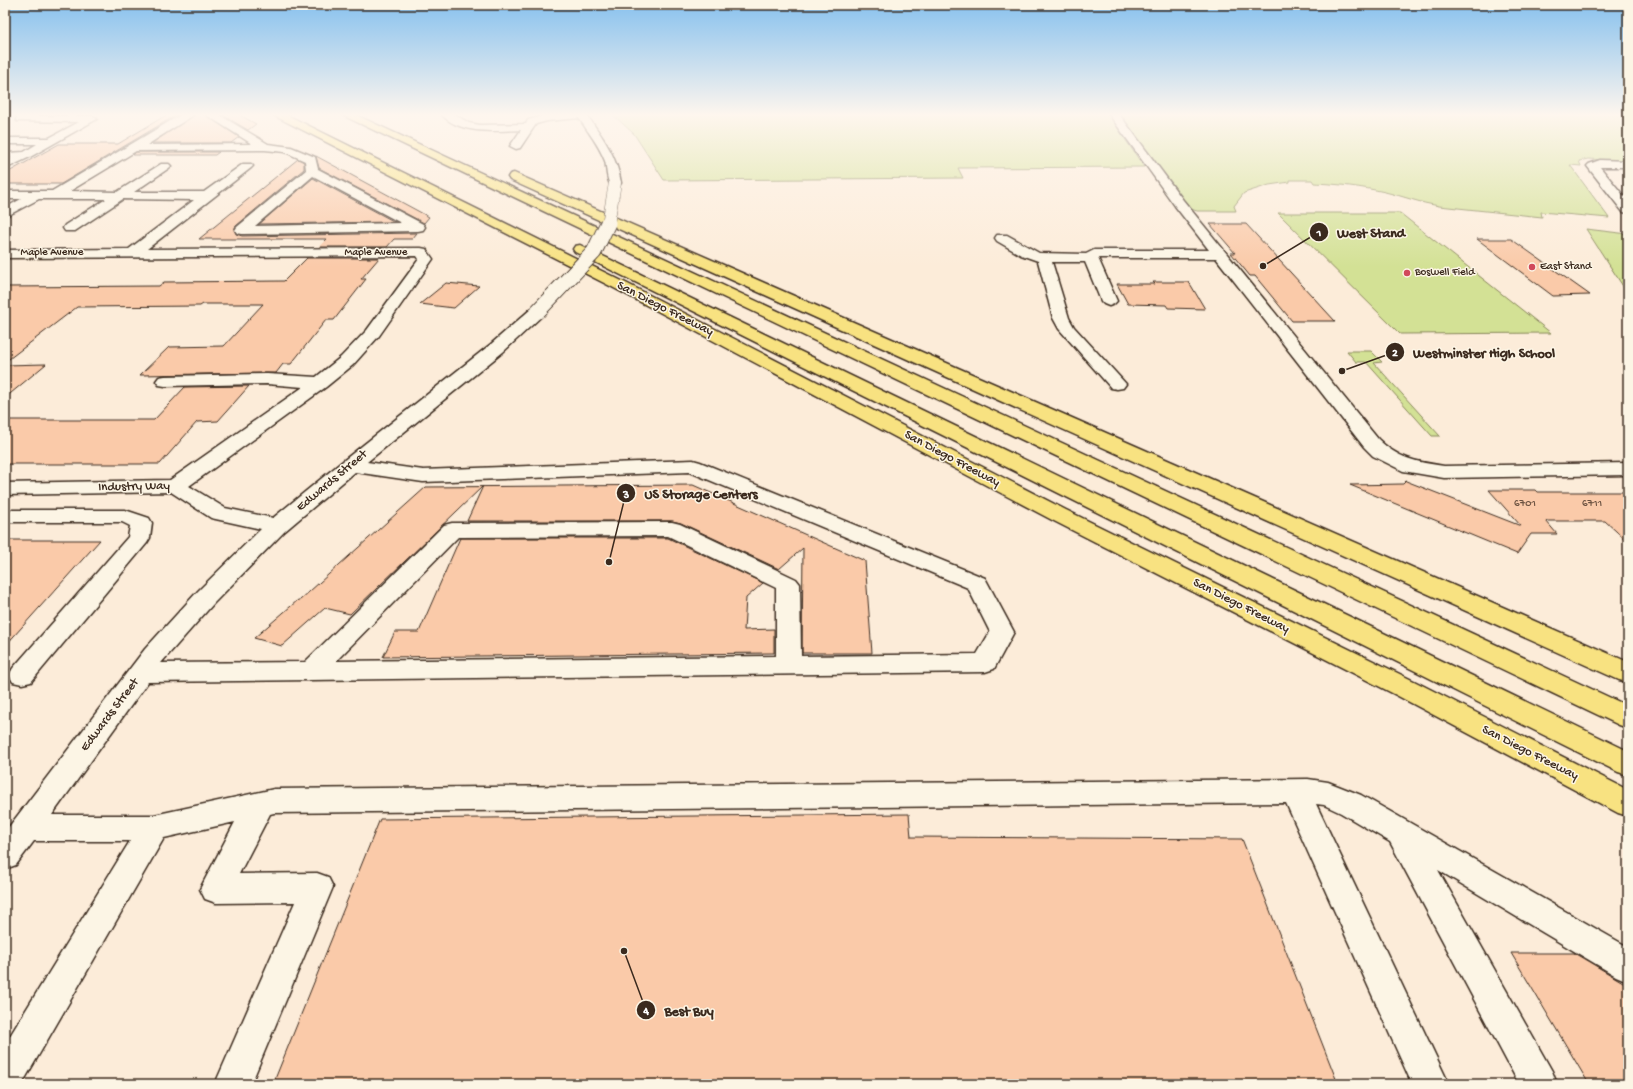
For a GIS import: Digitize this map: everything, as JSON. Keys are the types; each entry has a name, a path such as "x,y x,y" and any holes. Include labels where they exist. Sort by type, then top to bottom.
{"highway":[{"name":"San Diego Freeway","path":"378,165 617,284 1059,515 1407,689 1628,804"},
{"path":"407,165 1628,764"},
{"path":"453,165 1628,718"},
{"path":"485,165 1628,673"}],"street":[{"path":"55,195 105,165"},
{"path":"311,165 312,171"},
{"name":"Edwards Street","path":"5,856 140,673 154,655 206,597 277,526 350,465 497,348 538,311 594,252 608,224 615,183 612,165"},
{"path":"1150,165 1370,443 1380,452 1410,467 1444,472 1628,469"},
{"path":"1596,165 1593,166 1628,209"},
{"path":"70,228 164,166"},
{"path":"133,253 247,166"},
{"path":"312,171 242,230 423,238"},
{"path":"312,171 423,238"},
{"path":"5,195 207,196"},
{"path":"5,213 36,195"},
{"name":"Maple Avenue","path":"5,254 133,253 423,238 426,259 373,333 347,361 320,383 175,486"},
{"path":"1002,238 1037,257 1090,258 1094,254 1220,254"},
{"path":"1044,257 1061,318 1067,329 1117,384"},
{"path":"1090,258 1109,301"},
{"path":"165,381 267,379 320,383"},
{"path":"140,673 985,663 1002,632 977,583 693,466 423,476 350,465"},
{"name":"Industry Way","path":"10,494 175,486 218,514 277,526"},
{"path":"5,516 125,516 141,523 139,538 22,675"},
{"path":"310,672 452,530 672,529 788,584 788,665"},
{"path":"25,828 154,828 274,801 1308,790 1328,794 1352,804 1628,965"},
{"path":"1295,791 1430,1084"},
{"path":"232,1084 317,888 216,889 260,804"},
{"path":"5,1078 154,828"},
{"path":"1400,832 1539,1084"}],"green space":[{"path":"654,165 1143,165 1144,167 958,168 963,178 664,180"},
{"path":"1156,165 1581,165 1581,166 1570,165 1609,218 1541,212 1542,217 1439,206 1376,190 1314,183 1312,180 1290,180 1290,182 1269,185 1244,193 1234,206 1236,211 1197,211 1188,208"},
{"name":"Boswell Field","path":"1278,213 1400,213 1551,333 1400,334"},
{"path":"1586,229 1628,234 1628,294"},
{"path":"1347,351 1371,351 1382,362 1374,363 1440,436 1432,436 1366,362 1356,362"}],"building":[{"path":"22,165 93,165 61,184 5,184 5,174"},
{"path":"291,165 304,165 304,169 236,226 234,229 236,234 242,236 417,233 412,239 394,239 387,247 319,247 327,239 199,239"},
{"path":"318,165 332,165 429,217 424,223 319,168"},
{"path":"313,178 395,222 259,224"},
{"path":"1210,224 1246,224 1335,321 1292,321 1255,276 1250,276 1231,253 1235,253"},
{"name":"East Stand","path":"1477,239 1511,239 1590,295 1553,296"},
{"path":"307,258 379,258 361,279 366,279 334,320 326,320 291,364 283,364 276,373 140,375 169,347 224,346 263,304 77,307 5,362 5,287 159,286 164,282 284,281"},
{"path":"1153,282 1189,282 1205,309 1168,308 1166,305 1128,304 1117,284 1155,284"},
{"path":"446,283 479,286 454,308 420,304"},
{"path":"46,364 5,398 5,365"},
{"path":"249,386 218,421 197,422 160,464 5,464 5,420 154,420 185,387"},
{"path":"1406,481 1521,526 1489,490 1535,490 1537,492 1628,492 1628,542 1605,521 1546,521 1557,534 1531,534 1517,554 1350,485 1403,484"},
{"path":"693,485 865,561 872,653 802,653 803,548 779,569 681,523 672,521 467,521 483,487"},
{"path":"426,487 482,487 350,614 325,608 282,646 254,638 298,600 300,600"},
{"path":"460,538 668,538 763,583 746,598 744,630 774,629 774,653 383,657 395,632 419,632"},
{"path":"5,540 100,540 5,646"},
{"path":"909,814 911,837 1242,839 1338,1084 273,1084 380,819"},
{"path":"1511,953 1574,953 1628,985 1628,1084 1589,1084"}],"place":[{"name":"West Stand","path":"1263,266"},
{"name":"East Stand","path":"1532,267"},
{"name":"Boswell Field","path":"1407,273"},
{"name":"Westminster High School","path":"1342,371"},
{"name":"US Storage Centers","path":"609,562"},
{"name":"Best Buy","path":"624,951"}]}
